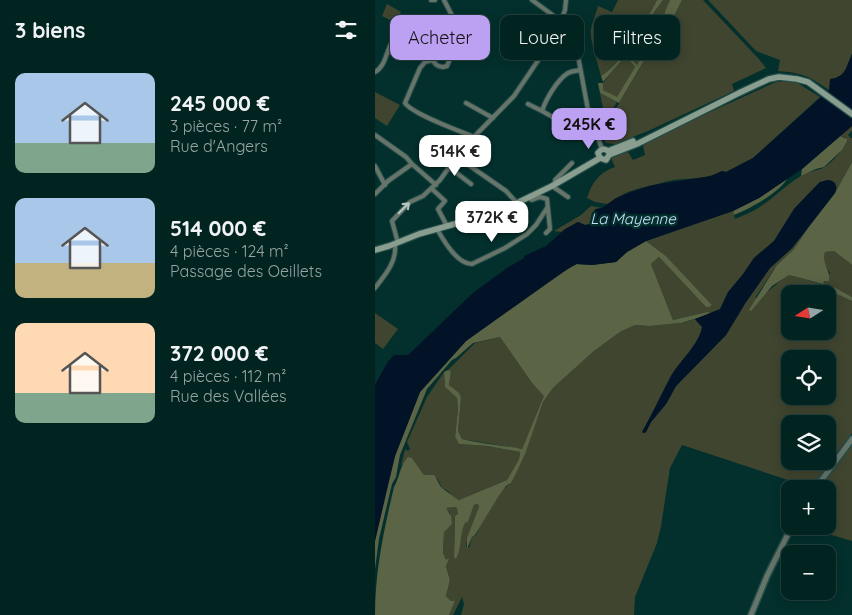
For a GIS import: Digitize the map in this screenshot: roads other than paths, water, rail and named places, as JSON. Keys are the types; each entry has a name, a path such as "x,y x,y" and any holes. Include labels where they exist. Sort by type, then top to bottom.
{"main road":[{"path":"599,158 599,153 637,144 774,78 797,78 808,82 852,114"},
{"path":"375,250 419,234 483,216 529,198 599,158 606,160 607,152"}],"street":[{"path":"444,0 453,15"},
{"path":"532,0 553,15"},
{"path":"562,15 566,0"},
{"path":"375,72 380,69 390,47"},
{"path":"450,60 447,66 439,67 432,60 425,62 420,68 405,103 406,106 416,112 474,136"},
{"path":"375,288 393,263 396,243 392,221 410,202 433,189 463,148 514,96 539,60"},
{"path":"577,60 588,110 607,152"},
{"path":"542,111 553,90 566,75 580,70"},
{"path":"466,104 493,118"},
{"path":"528,104 557,120"},
{"path":"375,135 406,157 411,164 436,184"},
{"path":"457,157 506,191 517,203"},
{"path":"568,197 554,184 555,180 572,163"},
{"path":"375,194 411,164"},
{"path":"375,166 385,185"},
{"path":"450,168 471,184"},
{"path":"433,189 445,201 439,209 447,226"},
{"path":"529,198 532,200 544,197 547,199 550,228 546,233"},
{"path":"437,229 447,247 453,253 467,264 472,264 505,248 527,234 547,208"},
{"path":"822,480 852,439"},
{"path":"751,615 788,535"}],"water":[{"name":"La Mayenne","path":"852,54 852,126 802,169 759,198 733,211 646,241 627,252 616,262 592,265 577,264 569,268 466,341 420,392 395,456 375,541 375,385 387,363 394,355 408,355 473,293 524,258 524,256 546,246 565,229 578,222 585,225 590,224 592,214 596,209 602,208 616,198 653,185 711,176 722,171 726,172 753,158 829,90 830,79 842,74"},
{"path":"827,180 835,184 835,193 792,248 770,268 726,335 676,386 666,404 651,422 646,432 643,433 671,376 698,339 702,327 695,319 720,309 728,292 754,258 774,241 794,209 820,182"}]}
